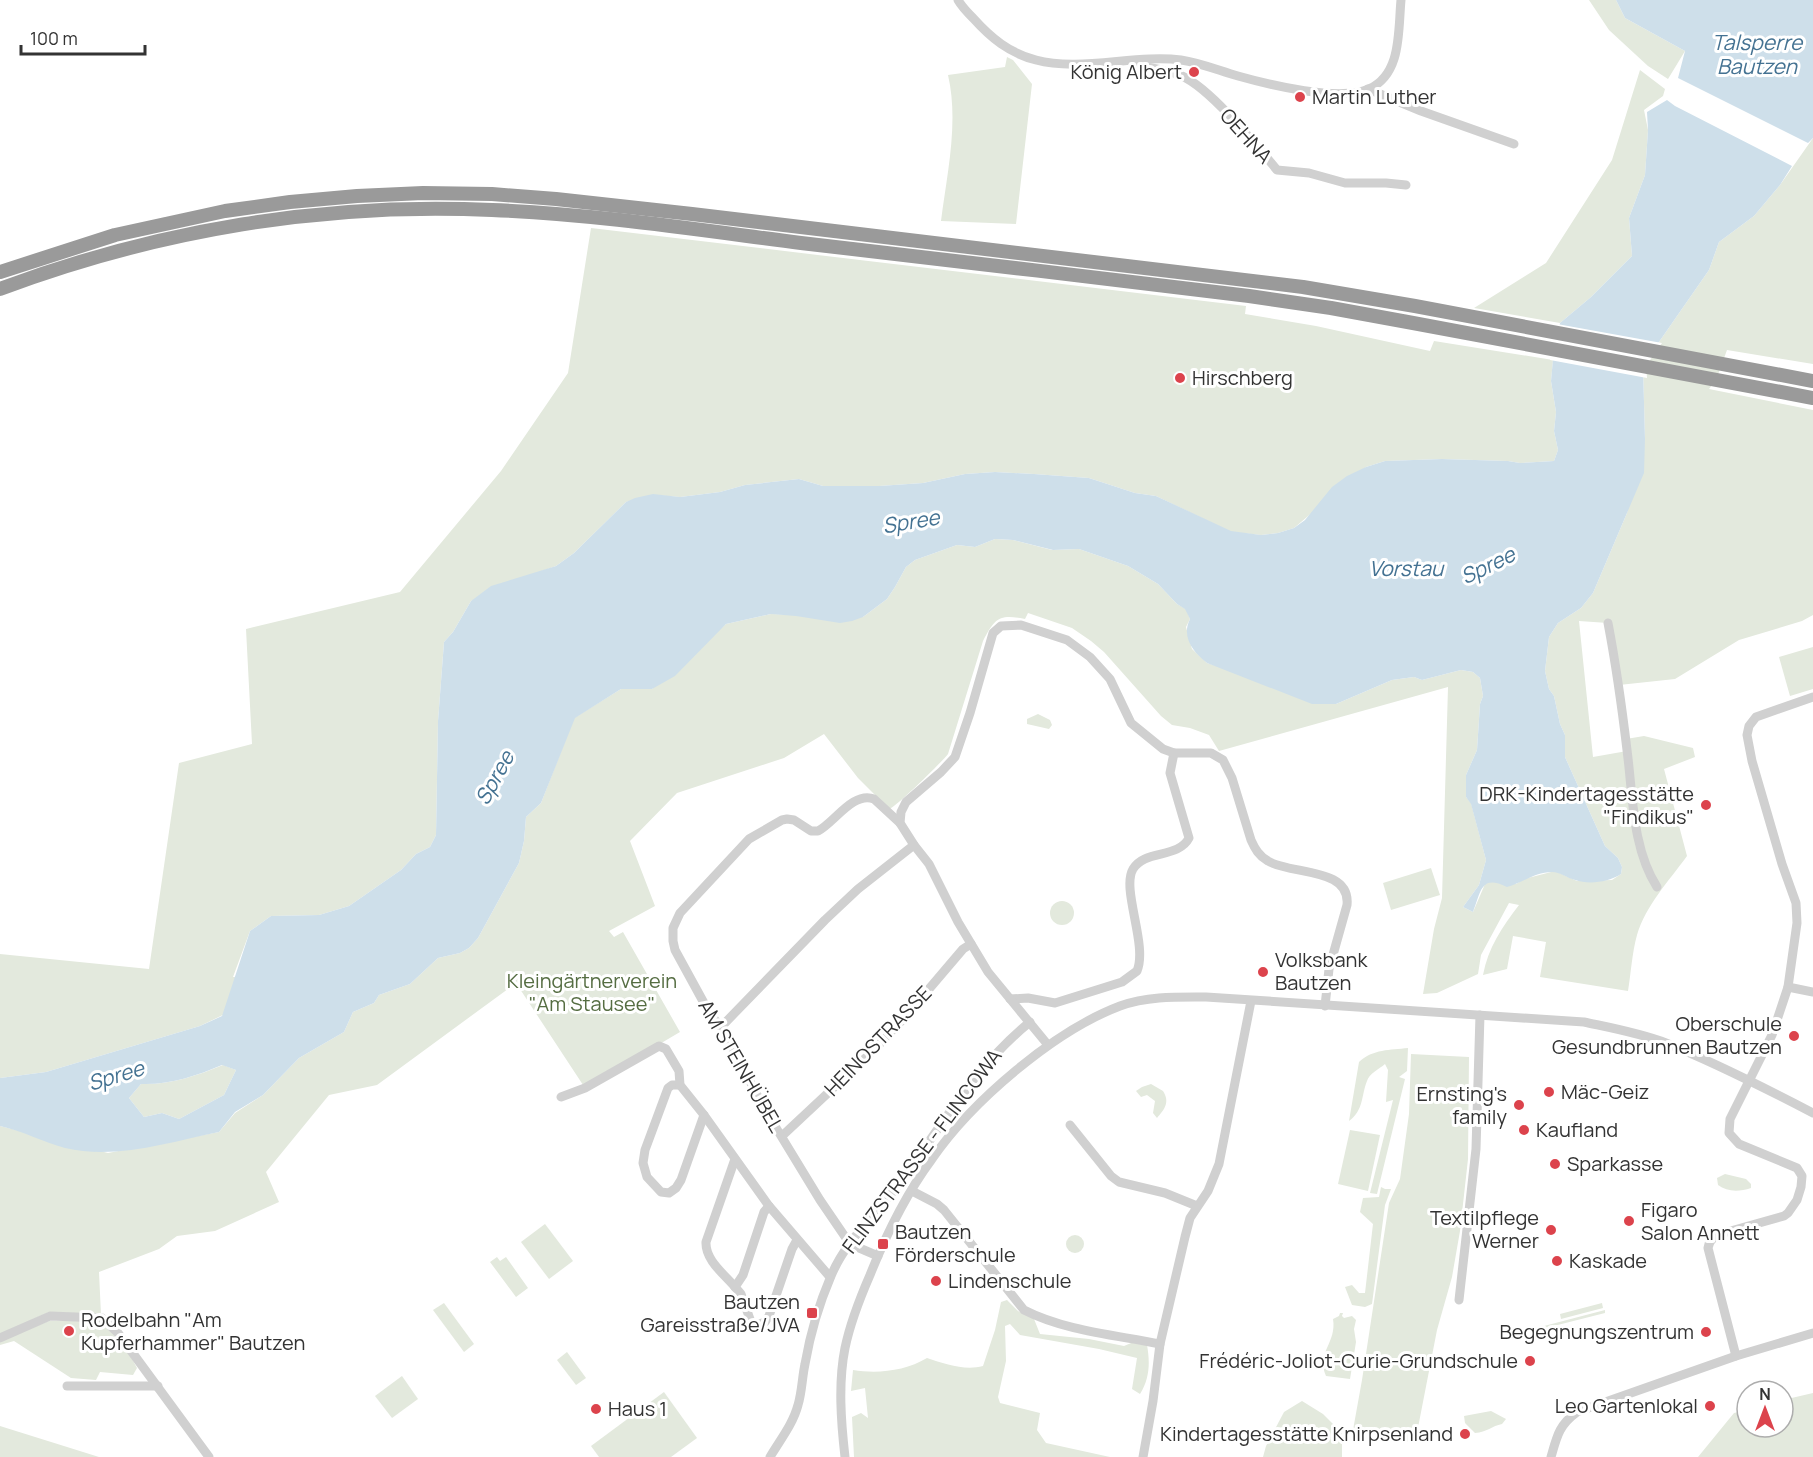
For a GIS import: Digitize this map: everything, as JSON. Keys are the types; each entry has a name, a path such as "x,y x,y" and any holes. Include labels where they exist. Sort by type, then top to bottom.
{"highway":[{"path":"0,272 115,235 225,211 323,199 423,193 492,194 556,198 1303,287 1813,381"},
{"path":"0,289 101,255 229,226 358,211 426,208 492,210 592,218 1331,308 1813,398"}],"street":[{"name":"OEHNA","path":"958,0 987,34 1009,50 1037,61 1076,63 1180,60 1239,76 1324,94 1346,94 1368,89"},
{"path":"1368,89 1383,79 1392,65 1396,52 1401,0"},
{"name":"OEHNA","path":"1134,60 1137,65 1164,70 1184,77 1203,90 1277,170 1309,173 1345,183 1406,185"},
{"path":"1368,89 1421,111 1514,144"},
{"path":"1608,623 1619,685 1633,807 1647,871 1658,887"},
{"path":"1048,1045 988,972 928,864 900,823 903,806 941,772 954,757 970,713 988,643 993,633 1001,626 1009,624 1021,625 1067,640 1081,649 1110,679 1131,723 1163,749 1174,753 1211,753 1223,760 1232,778 1251,840 1255,849 1265,860 1328,877 1338,882 1344,889 1347,895 1347,905 1329,969 1325,1006"},
{"path":"1736,1356 1708,1248 1709,1243 1720,1234 1784,1216 1794,1206 1801,1187 1802,1176 1797,1168 1739,1144 1729,1133 1732,1114 1772,1035 1788,987 1797,923 1796,903 1782,864 1752,760 1749,726 1756,717 1813,697"},
{"path":"1010,999 1028,998 1055,1003 1122,982 1137,971 1141,955 1133,908 1131,879 1133,868 1144,860 1178,849 1186,844 1189,838 1170,774 1174,753"},
{"name":"AM STEINHÜBEL","path":"850,1244 820,1200 764,1108 721,1027 710,1014 675,950 673,935 675,922 680,914 749,839 782,820 794,820 811,831 818,831 856,801 868,797 874,799 900,823"},
{"path":"721,1027 825,920 858,889 914,845"},
{"name":"HEINOSTRASSE","path":"782,1136 875,1049 963,949 971,944"},
{"path":"1788,987 1813,992"},
{"path":"845,1457 841,1393 845,1348 878,1256 912,1191 932,1159 966,1119 1014,1072 1048,1045 1119,1007 1171,997 1584,1022 1635,1033 1665,1043 1749,1080 1813,1113"},
{"path":"1143,1457 1160,1344 1185,1237 1190,1218 1208,1191 1219,1164 1251,1001"},
{"path":"1459,1300 1476,1149 1480,1015"},
{"name":"FLINZSTRASSE - FLINCOWA","path":"770,1457 791,1424 798,1404 812,1334 830,1277 847,1247 860,1228 902,1180 986,1065 1030,1022"},
{"path":"561,1097 585,1088 659,1046 666,1049 679,1071 680,1085 769,1206 830,1277"},
{"path":"680,1085 668,1088 645,1150 643,1163 647,1177 661,1191 669,1193 681,1180 704,1115"},
{"path":"1070,1125 1111,1176 1119,1182 1165,1193 1197,1206"},
{"path":"735,1159 708,1234 706,1250 710,1260 741,1293 751,1322 757,1325 765,1322 769,1316 797,1240"},
{"path":"912,1191 944,1210 1024,1310 1061,1324 1160,1344"},
{"path":"735,1287 743,1275 764,1212 769,1206"},
{"path":"850,1244 878,1256"},
{"path":"0,1338 50,1316 102,1318 118,1333 209,1457"},
{"path":"1551,1457 1559,1430 1564,1422 1577,1412 1736,1356 1813,1333"},
{"path":"68,1386 158,1386"}],"green space":[{"path":"1589,0 1616,0 1625,18 1685,51 1668,79 1648,66 1609,30"},
{"path":"1007,57 1013,60 1032,84 1016,224 941,221 952,129 948,75 1005,67"},
{"path":"1640,70 1665,89 1663,96 1644,110 1648,130 1645,175 1629,218 1632,256 1591,297 1560,323 1474,308 1546,263 1612,160"},
{"name":"Kleingärtnerverein \"Am Stausee\"","path":"1813,138 1813,364 1727,350 1716,380 1709,389 1813,410 1813,615 1802,621 1739,640 1675,679 1619,685 1608,623 1579,621 1593,757 1627,751 1626,739 1644,736 1693,748 1695,757 1664,769 1687,856 1659,894 1641,924 1634,949 1628,991 1540,977 1546,942 1513,936 1507,969 1483,975 1496,938 1519,905 1509,903 1481,955 1478,974 1437,993 1423,994 1434,929 1442,898 1448,687 1219,751 1209,735 1190,728 1172,725 1161,716 1104,652 1072,628 1028,613 1025,619 1003,618 991,627 983,641 948,754 893,807 889,809 858,778 824,734 784,758 677,793 630,841 655,906 609,931 614,937 623,932 680,1032 585,1088 516,983 377,1085 329,1095 266,1172 279,1202 215,1231 177,1236 159,1249 99,1272 101,1315 49,1312 0,1334 0,1126 108,1153 219,1132 235,1113 263,1095 299,1058 344,1032 353,1012 374,1003 379,995 410,984 438,958 460,953 469,948 478,938 519,863 526,817 541,803 574,718 621,689 652,689 726,624 771,614 863,617 887,599 906,567 915,560 957,545 975,547 995,539 1013,540 1052,550 1079,549 1128,566 1158,584 1177,604 1186,609 1190,619 1186,627 1192,649 1207,663 1336,704 1392,680 1414,677 1422,680 1461,670 1473,672 1480,678 1483,696 1480,704 1477,750 1466,775 1466,797 1471,803 1486,860 1479,885 1463,907 1473,912 1485,884 1490,881 1516,884 1524,879 1555,871 1577,881 1612,880 1621,874 1622,867 1618,858 1605,846 1565,757 1565,735 1545,671 1549,637 1558,623 1581,608 1593,593 1627,513 1645,439 1643,365 1709,270 1719,242 1754,216 1780,185"},
{"path":"591,228 1246,306 1245,314 1316,326 1430,351 1434,341 1553,360 1551,381 1556,412 1554,431 1558,450 1554,461 1520,463 1442,459 1385,461 1366,467 1294,528 1261,535 1231,532 1156,496 1135,493 1089,478 1034,474 995,472 965,474 923,483 879,486 823,486 799,479 745,485 720,492 680,497 653,495 626,502 574,553 556,566 471,601 453,632 444,642 438,721 436,835 430,847 416,854 401,870 349,906 319,915 271,916 250,931 233,977 308,974 200,1026 46,1072 0,1078 0,954 149,969 179,763 252,744 246,629 400,592 501,471 568,373"},
{"path":"1813,647 1813,689 1790,696 1779,657"},
{"path":"1038,714 1050,720 1052,725 1049,729 1027,724 1027,719"},
{"path":"1431,868 1440,895 1391,910 1383,883"},
{"path":"1062,901 1070,905 1074,913 1070,921 1062,925 1054,921 1050,913 1054,905"},
{"path":"1408,1048 1407,1071 1399,1077 1405,1079 1377,1194 1370,1193 1393,1100 1386,1102 1388,1070 1385,1064 1368,1078 1360,1107 1349,1121 1359,1062 1376,1052"},
{"path":"1411,1054 1469,1057 1468,1159 1460,1231 1452,1277 1437,1330 1415,1443 1353,1430 1389,1203 1400,1179 1409,1114"},
{"path":"223,1065 236,1070 224,1095 179,1119 162,1113 144,1117 129,1098 141,1084 183,1079"},
{"path":"1151,1084 1163,1091 1166,1099 1164,1108 1157,1118 1153,1113 1155,1101 1147,1095 1141,1097 1136,1091"},
{"path":"1350,1130 1380,1135 1368,1191 1338,1184"},
{"path":"1725,1174 1746,1179 1751,1184 1751,1188 1733,1191 1725,1189 1718,1185 1717,1178"},
{"path":"1381,1187 1391,1189 1385,1205 1372,1304 1365,1307 1352,1305 1345,1287 1352,1285 1359,1293 1365,1293 1373,1224 1360,1212 1363,1198 1379,1197"},
{"path":"545,1224 573,1261 549,1279 521,1242"},
{"path":"1075,1235 1081,1238 1084,1244 1081,1250 1075,1253 1069,1250 1066,1244 1069,1238"},
{"path":"497,1257 500,1261 506,1257 528,1288 516,1297 490,1262"},
{"path":"1007,1300 1018,1311 1034,1319 1040,1334 1089,1339 1124,1346 1136,1341 1147,1345 1148,1370 1146,1382 1140,1394 1132,1389 1137,1358 1020,1335 1010,1324 1005,1326 1006,1361 998,1397 1000,1403 1040,1413 1037,1430 1046,1443 1110,1457 854,1457 852,1417 861,1413 868,1418 865,1388 851,1391 853,1370 872,1372 891,1370 910,1366 927,1358 962,1367 983,1366 995,1330 1001,1302"},
{"path":"444,1303 474,1344 464,1352 433,1310"},
{"path":"1602,1303 1603,1308 1561,1319 1560,1314"},
{"path":"1605,1310 1605,1313 1526,1333 1525,1331"},
{"path":"1343,1313 1344,1318 1352,1316 1356,1320 1354,1329 1356,1342 1350,1379 1326,1376 1324,1368 1323,1360 1332,1335 1333,1319"},
{"path":"98,1320 111,1329 125,1347 137,1368 133,1375 100,1372 96,1380 71,1378 14,1341 0,1345 0,1340 49,1321"},
{"path":"567,1352 586,1378 576,1385 557,1360"},
{"path":"402,1376 418,1399 392,1418 375,1396"},
{"path":"664,1392 697,1438 671,1457 599,1457 591,1446"},
{"path":"1813,1393 1813,1457 1698,1457 1735,1413 1735,1439 1795,1439 1795,1397"},
{"path":"1302,1401 1323,1414 1342,1433 1342,1457 1263,1457 1266,1446 1284,1412"},
{"path":"1491,1411 1506,1419 1502,1424 1475,1433 1465,1423 1464,1416"},
{"path":"0,1426 99,1457 0,1457"}],"water":[{"name":"Talsperre Bautzen","path":"1616,0 1813,0 1813,138 1808,143 1678,78 1685,51 1625,18"},
{"name":"Vorstau","path":"1667,100 1792,166 1780,185 1754,216 1719,242 1709,270 1643,365 1644,473 1593,593 1581,608 1558,623 1549,637 1545,671 1565,735 1565,757 1605,846 1618,858 1622,867 1621,874 1599,882 1581,882 1552,872 1540,874 1507,887 1492,882 1480,891 1473,912 1463,907 1479,885 1486,860 1471,804 1466,797 1466,775 1477,750 1480,704 1483,696 1480,678 1473,672 1461,670 1422,680 1414,677 1392,680 1336,704 1312,704 1207,663 1190,644 1187,632 1190,619 1185,609 1158,584 1128,566 1079,549 1053,550 1013,540 995,539 975,547 957,545 915,560 906,567 887,599 863,617 852,621 840,623 771,614 726,624 675,676 652,689 621,689 575,718 541,803 526,817 519,863 478,938 469,948 460,953 438,958 410,984 379,995 374,1003 353,1012 344,1032 299,1058 263,1095 235,1112 219,1132 162,1145 104,1152 65,1148 0,1126 0,1078 46,1072 200,1026 222,1016 250,931 271,916 319,915 349,906 401,870 416,854 430,847 436,835 438,721 444,642 453,632 471,601 491,586 556,566 574,553 626,502 635,498 653,494 680,497 720,492 745,485 799,479 823,486 879,486 923,483 965,474 995,472 1034,474 1089,478 1135,493 1156,496 1231,531 1261,535 1294,528 1305,520 1332,487 1347,476 1385,461 1442,459 1520,463 1554,461 1558,450 1554,431 1556,412 1551,381 1554,348 1560,323 1591,297 1632,256 1629,218 1645,175 1647,112","holes":["222,1065 236,1070 224,1095 179,1119 162,1113 144,1117 129,1098 141,1084 183,1079"]}],"pier":[{"path":"1557,324 1662,343 1646,366 1647,378 1550,360"}],"place":[{"name":"König Albert","path":"1194,72"},
{"name":"Martin Luther","path":"1300,97"},
{"name":"Hirschberg","path":"1180,378"},
{"name":"DRK-Kindertagesstätte \"Findikus\"","path":"1706,805"},
{"name":"Volksbank Bautzen","path":"1263,972"},
{"name":"Oberschule Gesundbrunnen Bautzen","path":"1794,1036"},
{"name":"Mäc-Geiz","path":"1549,1092"},
{"name":"Ernsting's family","path":"1519,1105"},
{"name":"Kaufland","path":"1524,1130"},
{"name":"Sparkasse","path":"1555,1164"},
{"name":"Figaro Salon Annett","path":"1629,1221"},
{"name":"Textilpflege Werner","path":"1551,1230"},
{"name":"Bautzen Förderschule","path":"883,1244"},
{"name":"Kaskade","path":"1557,1261"},
{"name":"Lindenschule","path":"936,1281"},
{"name":"Bautzen Gareisstraße/JVA","path":"812,1313"},
{"name":"Rodelbahn \"Am Kupferhammer\" Bautzen","path":"69,1331"},
{"name":"Begegnungszentrum","path":"1706,1332"},
{"name":"Frédéric-Joliot-Curie-Grundschule","path":"1530,1361"},
{"name":"Leo Gartenlokal","path":"1710,1406"},
{"name":"Haus 1","path":"596,1409"},
{"name":"Kindertagesstätte Knirpsenland","path":"1465,1434"}],"water label":[{"name":"Spree","path":"911,522"},
{"name":"Spree","path":"1488,566"},
{"name":"Spree","path":"495,778"},
{"name":"Spree","path":"116,1076"}]}
